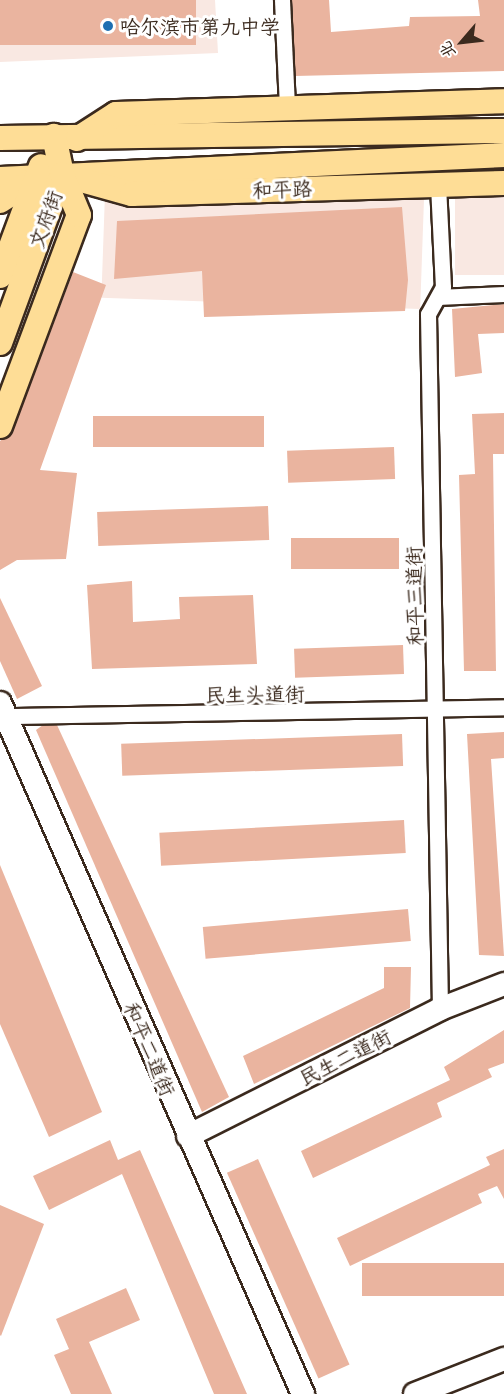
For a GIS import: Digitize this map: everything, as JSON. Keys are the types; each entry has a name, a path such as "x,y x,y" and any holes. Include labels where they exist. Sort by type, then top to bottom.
{"main road":[{"path":"66,138 116,114 504,101"},
{"path":"222,137 287,108"},
{"path":"0,138 222,137 504,131"},
{"name":"文府街","path":"0,343 62,174 66,138"},
{"name":"文府街","path":"0,276 36,178 66,138"},
{"name":"和平路","path":"0,179 36,178 62,174 504,155"},
{"path":"219,191 284,164"},
{"path":"0,426 80,215 62,174"},
{"name":"和平路","path":"62,174 132,194 504,183"},
{"name":"文府街","path":"0,201 36,178"}],"street":[{"path":"282,0 287,108"},
{"name":"和平三道街","path":"438,185 443,287 428,314 438,710 440,1009"},
{"path":"438,297 504,294"},
{"name":"民生头道街","path":"4,710 438,710 504,707"},
{"name":"和平二道街","path":"4,710 188,1136 303,1394"},
{"name":"民生二道街","path":"188,1136 440,1009 504,984"},
{"path":"415,1394 504,1359"}],"shaded area":[{"name":"哈尔滨市第九中学","path":"0,0 215,0 218,53 0,62"},
{"path":"105,188 424,199 420,309 101,298"},
{"path":"455,191 504,191 504,275 455,275"}],"building":[{"name":"哈尔滨市第九中学","path":"0,0 196,0 196,45 0,45"},
{"path":"292,0 329,0 331,32 409,26 410,17 480,16 478,0 504,0 504,71 295,76"},
{"path":"402,207 408,280 405,311 204,317 202,271 114,279 117,221"},
{"path":"73,272 106,285 40,470 77,473 66,559 17,560 0,570 0,441 13,431"},
{"path":"504,304 504,333 478,334 482,373 455,377 452,309"},
{"path":"504,413 504,454 493,454 496,671 464,671 459,475 475,474 472,414"},
{"path":"93,416 264,416 264,447 93,447"},
{"path":"394,447 395,479 288,483 287,451"},
{"path":"268,506 269,540 98,546 97,512"},
{"path":"291,538 399,538 399,569 291,569"},
{"path":"132,581 133,622 180,619 179,597 253,595 257,664 92,669 87,585"},
{"path":"0,598 42,686 17,699 0,661"},
{"path":"403,645 404,674 295,678 294,649"},
{"path":"43,725 57,725 229,1097 202,1112 36,730"},
{"path":"504,732 504,758 491,759 504,956 479,955 467,734"},
{"path":"402,734 403,766 122,776 121,744"},
{"path":"404,820 406,853 161,866 159,833"},
{"path":"0,865 102,1112 49,1137 0,1024"},
{"path":"408,909 411,941 206,959 203,927"},
{"path":"384,967 411,967 410,1008 254,1084 243,1056 384,988"},
{"path":"504,1030 504,1063 488,1069 492,1077 437,1103 442,1117 313,1178 301,1151 450,1080 444,1067"},
{"path":"110,1140 118,1160 140,1150 247,1394 214,1394 122,1174 49,1210 33,1176"},
{"path":"504,1149 504,1199 497,1186 478,1194 482,1203 350,1266 337,1238 490,1165 486,1157"},
{"path":"258,1159 350,1365 318,1378 227,1173"},
{"path":"0,1205 44,1224 1,1336 0,1335"},
{"path":"362,1263 504,1263 504,1296 362,1296"},
{"path":"126,1288 140,1320 89,1342 112,1394 71,1394 54,1355 69,1349 56,1319"}],"place":[{"name":"哈尔滨市第九中学","path":"108,26"}]}
